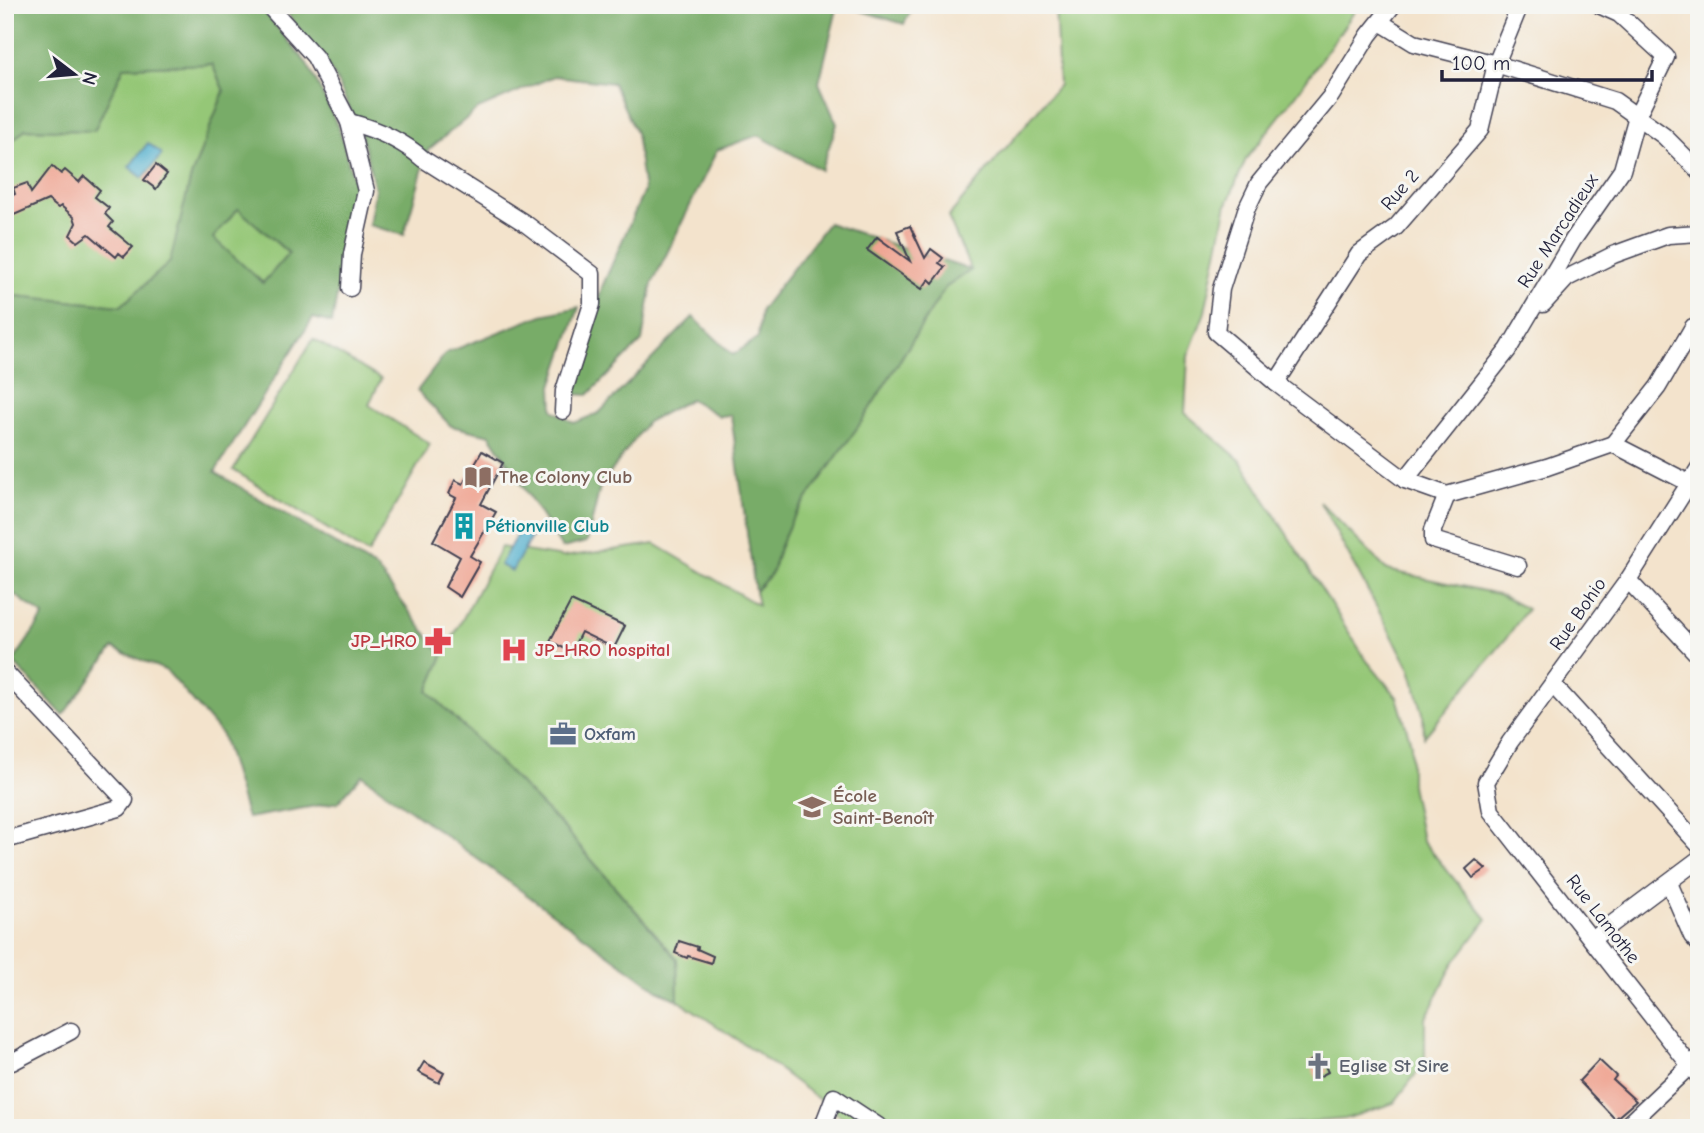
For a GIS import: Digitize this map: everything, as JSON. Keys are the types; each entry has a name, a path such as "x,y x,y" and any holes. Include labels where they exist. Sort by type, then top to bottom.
{"street":[{"path":"1393,5 1331,96 1259,183 1246,210 1221,289 1216,332 1276,383 1405,480 1447,495 1547,467 1613,444 1658,387 1693,327"},
{"name":"Rue 2","path":"1276,383 1359,254 1396,227 1479,130 1496,64 1520,5"},
{"name":"Rue Marcadieux","path":"1405,480 1508,350 1573,240 1622,170 1637,116 1666,57 1619,14 1600,5"},
{"path":"271,6 315,57 349,122 366,191 352,254 350,288"},
{"path":"1380,22 1414,43 1496,64 1615,101 1664,136 1699,171"},
{"path":"349,122 410,147 423,159 526,224 592,275 592,304 564,391 563,411"},
{"path":"1526,321 1567,278 1613,256 1668,235 1699,233"},
{"path":"1613,444 1689,483"},
{"name":"Rue Bohio","path":"1486,782 1510,742 1628,580 1699,468"},
{"path":"1447,495 1431,535 1433,540 1518,566"},
{"path":"1628,580 1699,656"},
{"path":"5,672 125,800 119,808 5,840"},
{"path":"1553,685 1699,845"},
{"name":"Rue Lamothe","path":"1486,782 1491,811 1695,1067"},
{"path":"1592,939 1699,859"},
{"path":"1669,883 1692,936 1699,944"},
{"path":"5,1062 12,1062 71,1031"},
{"path":"1624,1128 1695,1067"},
{"path":"822,1128 834,1097 881,1128"}],"green space":[{"path":"5,5 259,5 308,65 339,128 356,189 332,323 313,318 215,472 377,569 443,656 428,691 564,828 677,959 678,1000 659,991 362,775 338,802 247,818 222,735 167,671 113,648 63,715 13,662 44,616 5,588 5,329 10,326 5,323 5,295 121,306 170,262 191,177 224,91 212,64 124,67 94,131 25,129 5,148","holes":["238,209 289,253 263,283 213,238"]},
{"path":"288,5 838,5 819,83 837,124 821,170 758,135 717,150 652,284 642,341 588,395 572,394 602,287 644,191 636,133 613,83 554,76 478,109 428,150 404,235 369,225 375,189 361,133 334,75 284,9"},
{"path":"842,5 914,5 904,24"},
{"path":"1055,5 1359,5 1296,95 1246,159 1227,204 1205,312 1188,356 1185,413 1240,460 1367,661 1397,697 1411,743 1411,785 1422,840 1487,919 1453,964 1425,1020 1425,1062 1394,1103 1345,1119 1284,1124 1284,1128 857,1128 756,1052 678,1000 677,959 564,828 428,691 443,656 501,547 563,557 655,544 758,605 755,591 772,573 791,521 862,421 945,288 971,270 948,217 1059,85"},
{"path":"212,64 224,91 191,177 171,262 121,306 5,295 5,148 25,129 94,131 123,67"},
{"path":"238,208 289,254 263,283 212,238"},
{"path":"828,223 971,270 945,288 862,421 791,521 772,573 755,591 731,415 719,416 690,399 647,422 600,487 587,542 562,548 490,435 451,426 417,391 446,353 542,315 579,307 552,386 553,410 574,423 599,413 693,317 733,355 758,338 761,310"},
{"path":"313,339 381,379 369,405 430,444 368,554 233,470"},
{"path":"1320,502 1387,570 1498,594 1527,609 1505,640 1424,737 1423,713 1410,669"}],"water":[{"path":"148,143 162,154 143,178 129,167"},
{"path":"521,527 533,534 512,571 500,565"}],"building":[{"path":"156,165 167,174 156,189 144,180"},
{"path":"52,166 61,174 65,170 79,182 84,176 100,190 95,197 109,208 105,214 113,222 109,227 133,247 124,257 119,253 116,257 89,234 78,242 70,235 76,223 74,217 48,200 5,219 5,199 15,194 13,188 27,183 31,193"},
{"path":"910,226 925,258 931,249 943,258 939,263 945,267 933,283 929,279 922,289 867,250 877,237 910,261 897,231"},
{"name":"Pétionville Club","path":"482,451 503,463 481,504 496,512 470,556 480,562 460,597 445,587 460,557 433,541 456,498 449,494 455,480 463,484"},
{"path":"571,601 625,626 614,648 581,632 571,652 550,641"},
{"path":"1476,860 1486,869 1473,878 1466,869"},
{"path":"679,941 698,947 697,949 713,956 711,963 675,953"},
{"path":"1320,1056 1328,1072 1317,1078 1308,1062"},
{"path":"1599,1060 1616,1076 1613,1080 1636,1101 1615,1119 1579,1081"},
{"path":"424,1062 444,1073 439,1083 418,1072"}],"waterway":[{"path":"1562,1128 1571,1128"}],"place":[{"name":"The Colony Club","path":"478,477"},
{"name":"Pétionville Club","path":"464,526"},
{"name":"JP_HRO","path":"438,641"},
{"name":"JP_HRO hospital","path":"514,650"},
{"name":"Oxfam","path":"563,734"},
{"name":"École Saint-Benoît","path":"812,807"},
{"name":"Eglise St Sire","path":"1318,1066"}]}
